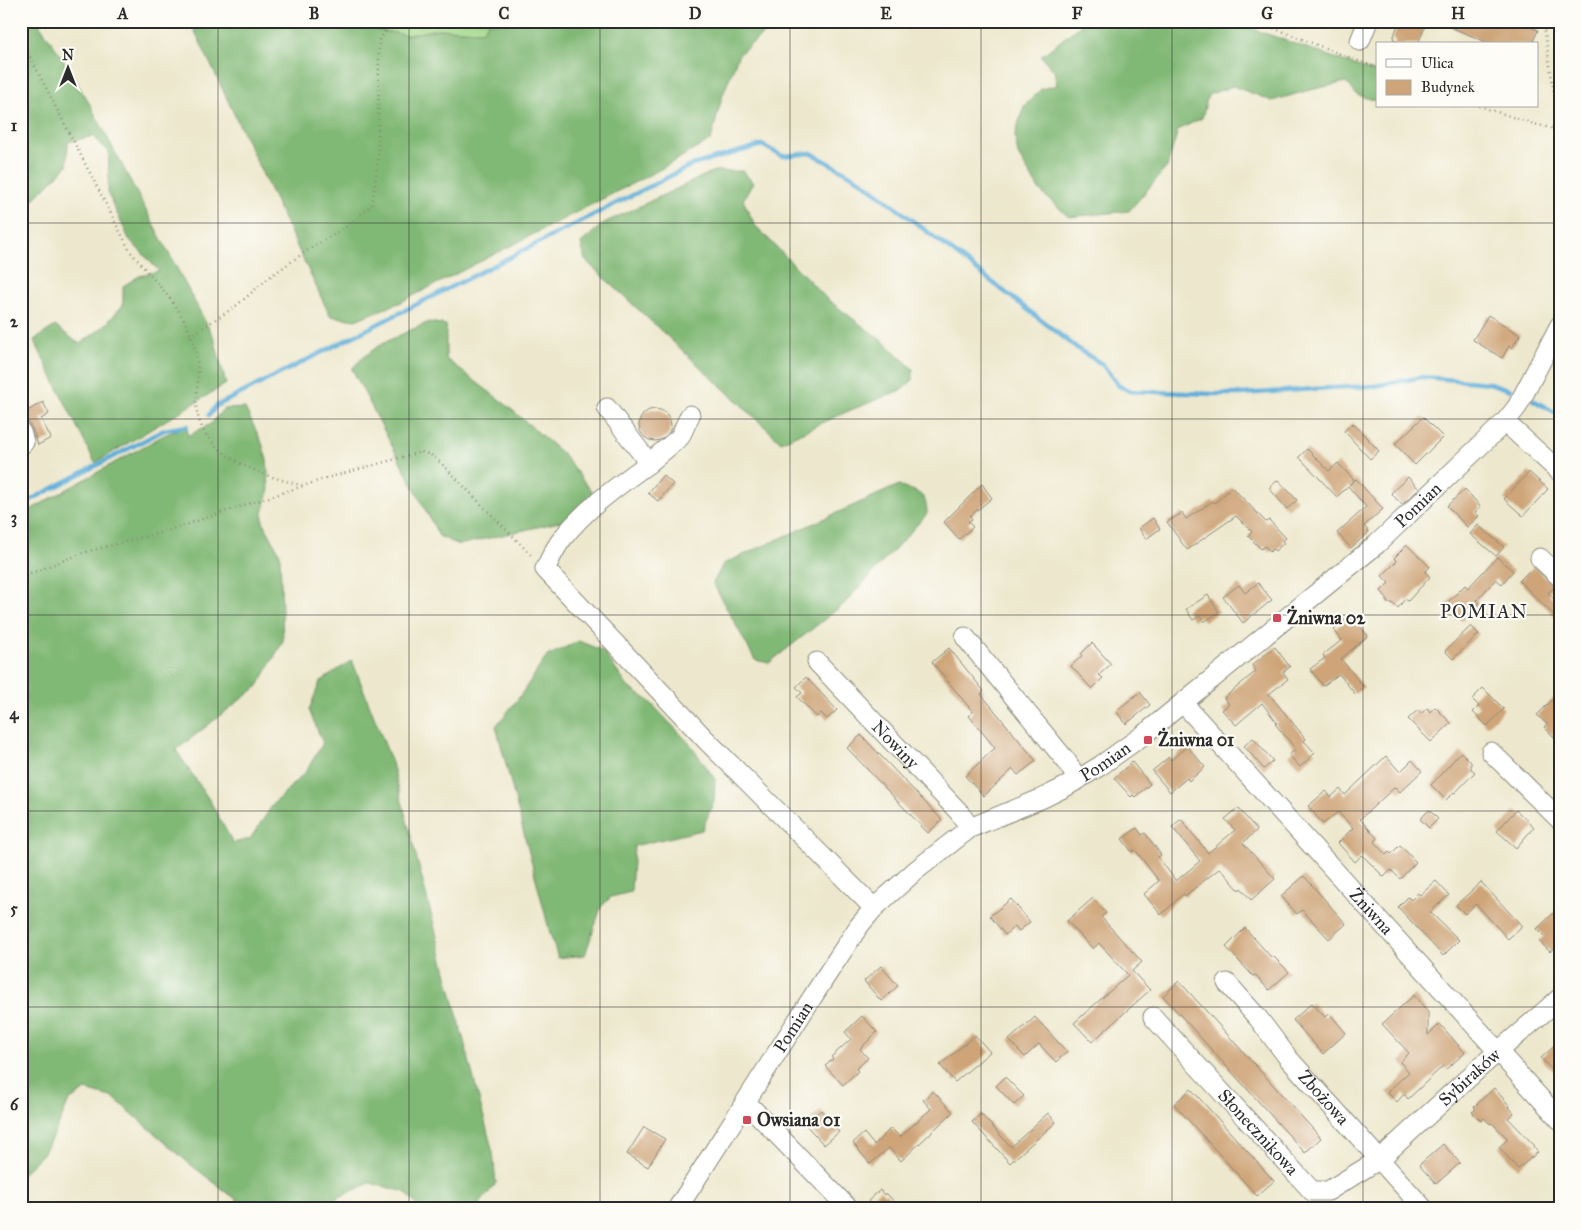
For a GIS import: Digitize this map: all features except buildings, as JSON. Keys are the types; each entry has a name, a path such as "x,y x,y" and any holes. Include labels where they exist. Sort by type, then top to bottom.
{"street":[{"path":"1360,41 1368,21"},
{"name":"Pomian","path":"677,1209 842,951 874,908 915,871 970,828 1043,798 1078,780 1142,736 1377,544 1505,422 1517,407 1560,325"},
{"path":"607,408 649,463"},
{"path":"690,415 680,438 609,492 562,539 545,568 706,740 874,908"},
{"path":"1505,422 1560,472"},
{"path":"21,432 24,442 21,445"},
{"path":"1540,558 1560,577"},
{"path":"966,637 1067,762 1078,780"},
{"name":"Nowiny","path":"817,662 959,812 970,828"},
{"name":"Żniwna","path":"1183,703 1560,1120"},
{"path":"1491,752 1560,820"},
{"name":"Zbożowa","path":"1226,982 1258,1018 1289,1059 1424,1209"},
{"name":"Sybiraków","path":"1380,1159 1560,998"},
{"name":"Słonecznikowa","path":"1153,1017 1312,1190 1328,1191 1380,1159"},
{"path":"746,1102 850,1209"}],"path":[{"path":"190,336 236,306 271,276 347,226 372,205 378,159 379,40 393,22 396,21"},
{"path":"1256,21 1376,68"},
{"path":"1542,21 1554,93 1560,102"},
{"path":"21,39 130,251 176,305 194,344 197,370 196,401 198,419 210,440 238,463 274,478 305,486"},
{"path":"1485,108 1534,124 1560,130"},
{"path":"21,577 85,552 167,531 305,486 421,452 432,455 545,568"}],"green space":[{"path":"21,21 37,21 89,103 214,338 226,384 95,463 34,340 55,326 80,344 104,326 123,305 123,286 139,276 159,271 129,239 108,194 109,152 93,136 68,142 67,166 28,205 21,206"},
{"path":"190,21 366,21 376,30 407,35 438,29 482,31 490,21 596,21 610,27 617,21 779,21 739,54 722,97 711,140 659,170 399,303 355,320 330,316"},
{"path":"366,21 490,21 482,31 438,29 407,35 376,30"},
{"path":"1086,21 1231,21 1376,73 1376,101 1357,95 1346,82 1272,101 1233,86 1208,95 1202,118 1178,130 1167,167 1129,211 1069,217 1040,191 1018,155 1015,135 1024,106 1041,89 1057,85 1054,71 1041,56"},
{"path":"714,171 743,171 753,183 743,200 755,225 827,299 885,343 913,369 913,380 903,389 846,412 781,442 585,260 581,243 604,223"},
{"path":"429,322 446,325 446,359 504,403 562,453 593,493 568,520 459,545 439,536 352,369 368,353 397,336"},
{"path":"245,408 262,443 267,460 269,492 263,513 263,522 280,554 283,641 258,686 176,750 210,801 233,843 250,839 274,803 306,771 323,743 309,710 320,682 352,660 392,763 493,1153 496,1183 479,1205 469,1209 420,1209 405,1192 370,1183 337,1198 322,1209 249,1209 191,1165 114,1098 86,1090 69,1101 43,1154 21,1175 21,515 164,435 187,426 188,436 212,423 223,409"},
{"path":"899,485 923,497 927,507 927,514 844,604 769,663 755,660 713,583 723,564"},
{"path":"579,641 603,651 628,687 648,700 690,744 715,779 714,801 702,830 634,846 631,892 611,897 601,907 585,955 558,958 496,726 518,699 547,656"}],"waterway":[{"path":"209,415 216,406 692,165 762,145 782,156 811,153 863,182 1081,351 1102,364 1119,386 1130,391 1242,394 1375,386 1423,377 1489,383 1511,390"},
{"path":"1533,400 1560,415"},
{"path":"21,505 164,430 187,426"}],"place":[{"name":"Żniwna 02","path":"1277,618"},
{"name":"Żniwna 01","path":"1148,740"},
{"name":"Owsiana 01","path":"747,1120"}],"district":[{"name":"POMIAN","path":"1484,611"}]}
